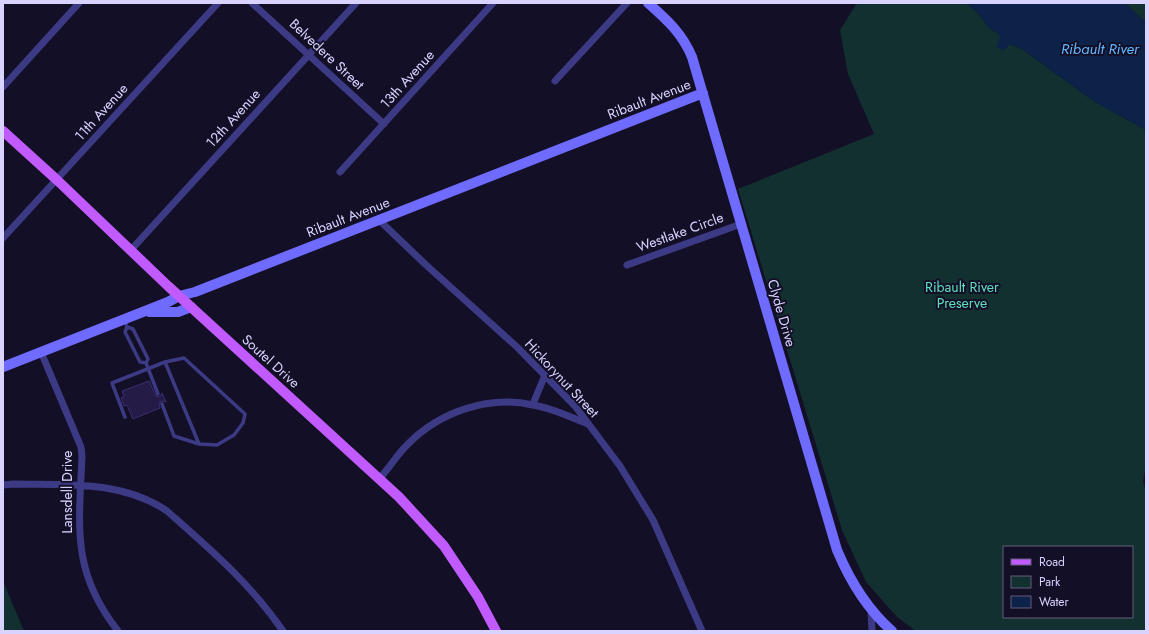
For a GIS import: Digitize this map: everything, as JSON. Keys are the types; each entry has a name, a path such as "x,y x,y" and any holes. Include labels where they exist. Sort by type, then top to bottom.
{"main road":[{"name":"Soutel Drive","path":"3,131 179,296 380,478 404,502 444,546 478,597 496,631"}],"street":[{"path":"3,87 79,3"},
{"name":"11th Avenue","path":"3,238 218,3"},
{"name":"Belvedere Street","path":"252,3 384,124"},
{"name":"12th Avenue","path":"130,250 356,3"},
{"name":"13th Avenue","path":"340,172 493,3"},
{"path":"555,81 626,3"},
{"name":"Clyde Drive","path":"648,3 672,25 687,45 692,58 833,537 843,564 860,596 871,610 892,631"},
{"name":"Ribault Avenue","path":"3,367 41,352 126,323 143,312 179,296 195,292 703,93"},
{"name":"Hickorynut Street","path":"379,220 425,264 517,347 575,406 620,466 653,520 702,631"},
{"name":"Westlake Circle","path":"627,265 741,224"},
{"path":"143,312 178,312 191,307"},
{"name":"Lansdell Drive","path":"41,352 80,447 82,456 79,532 85,569 95,597 118,631"},
{"path":"533,404 545,376"},
{"path":"380,478 407,445 442,419 463,409 483,404 504,402 533,404 588,424"},
{"path":"3,485 80,486 127,492 156,503 167,511 236,573 256,594 283,631"},
{"path":"871,610 872,631"}],"lane":[{"path":"126,323 125,332 140,362 146,363"},
{"path":"126,323 133,329 148,359 146,363 158,394"},
{"path":"126,417 112,382 165,362 184,358 245,414 243,423 234,435 217,446 199,444 174,436 162,404"},
{"path":"165,362 199,444"}],"green space":[{"name":"Ribault River Preserve","path":"857,3 966,3 977,12 989,28 1010,44 1022,49 1095,102 1146,130 1146,465 1143,481 1146,493 1146,631 916,631 897,617 866,582 842,530 738,189 874,134 848,74 840,30"},
{"path":"1125,3 1146,3 1146,23 1127,5"},
{"path":"3,581 24,631 3,631"}],"water":[{"name":"Ribault River","path":"966,3 1125,3 1146,23 1146,130 1095,102 1022,49 1010,44 1004,51 997,47 1000,35 989,28 977,12"}],"building":[{"path":"149,381 156,396 160,397 162,393 166,402 161,401 159,404 160,408 133,419 127,405 124,406 121,398 124,397 122,391"}]}
